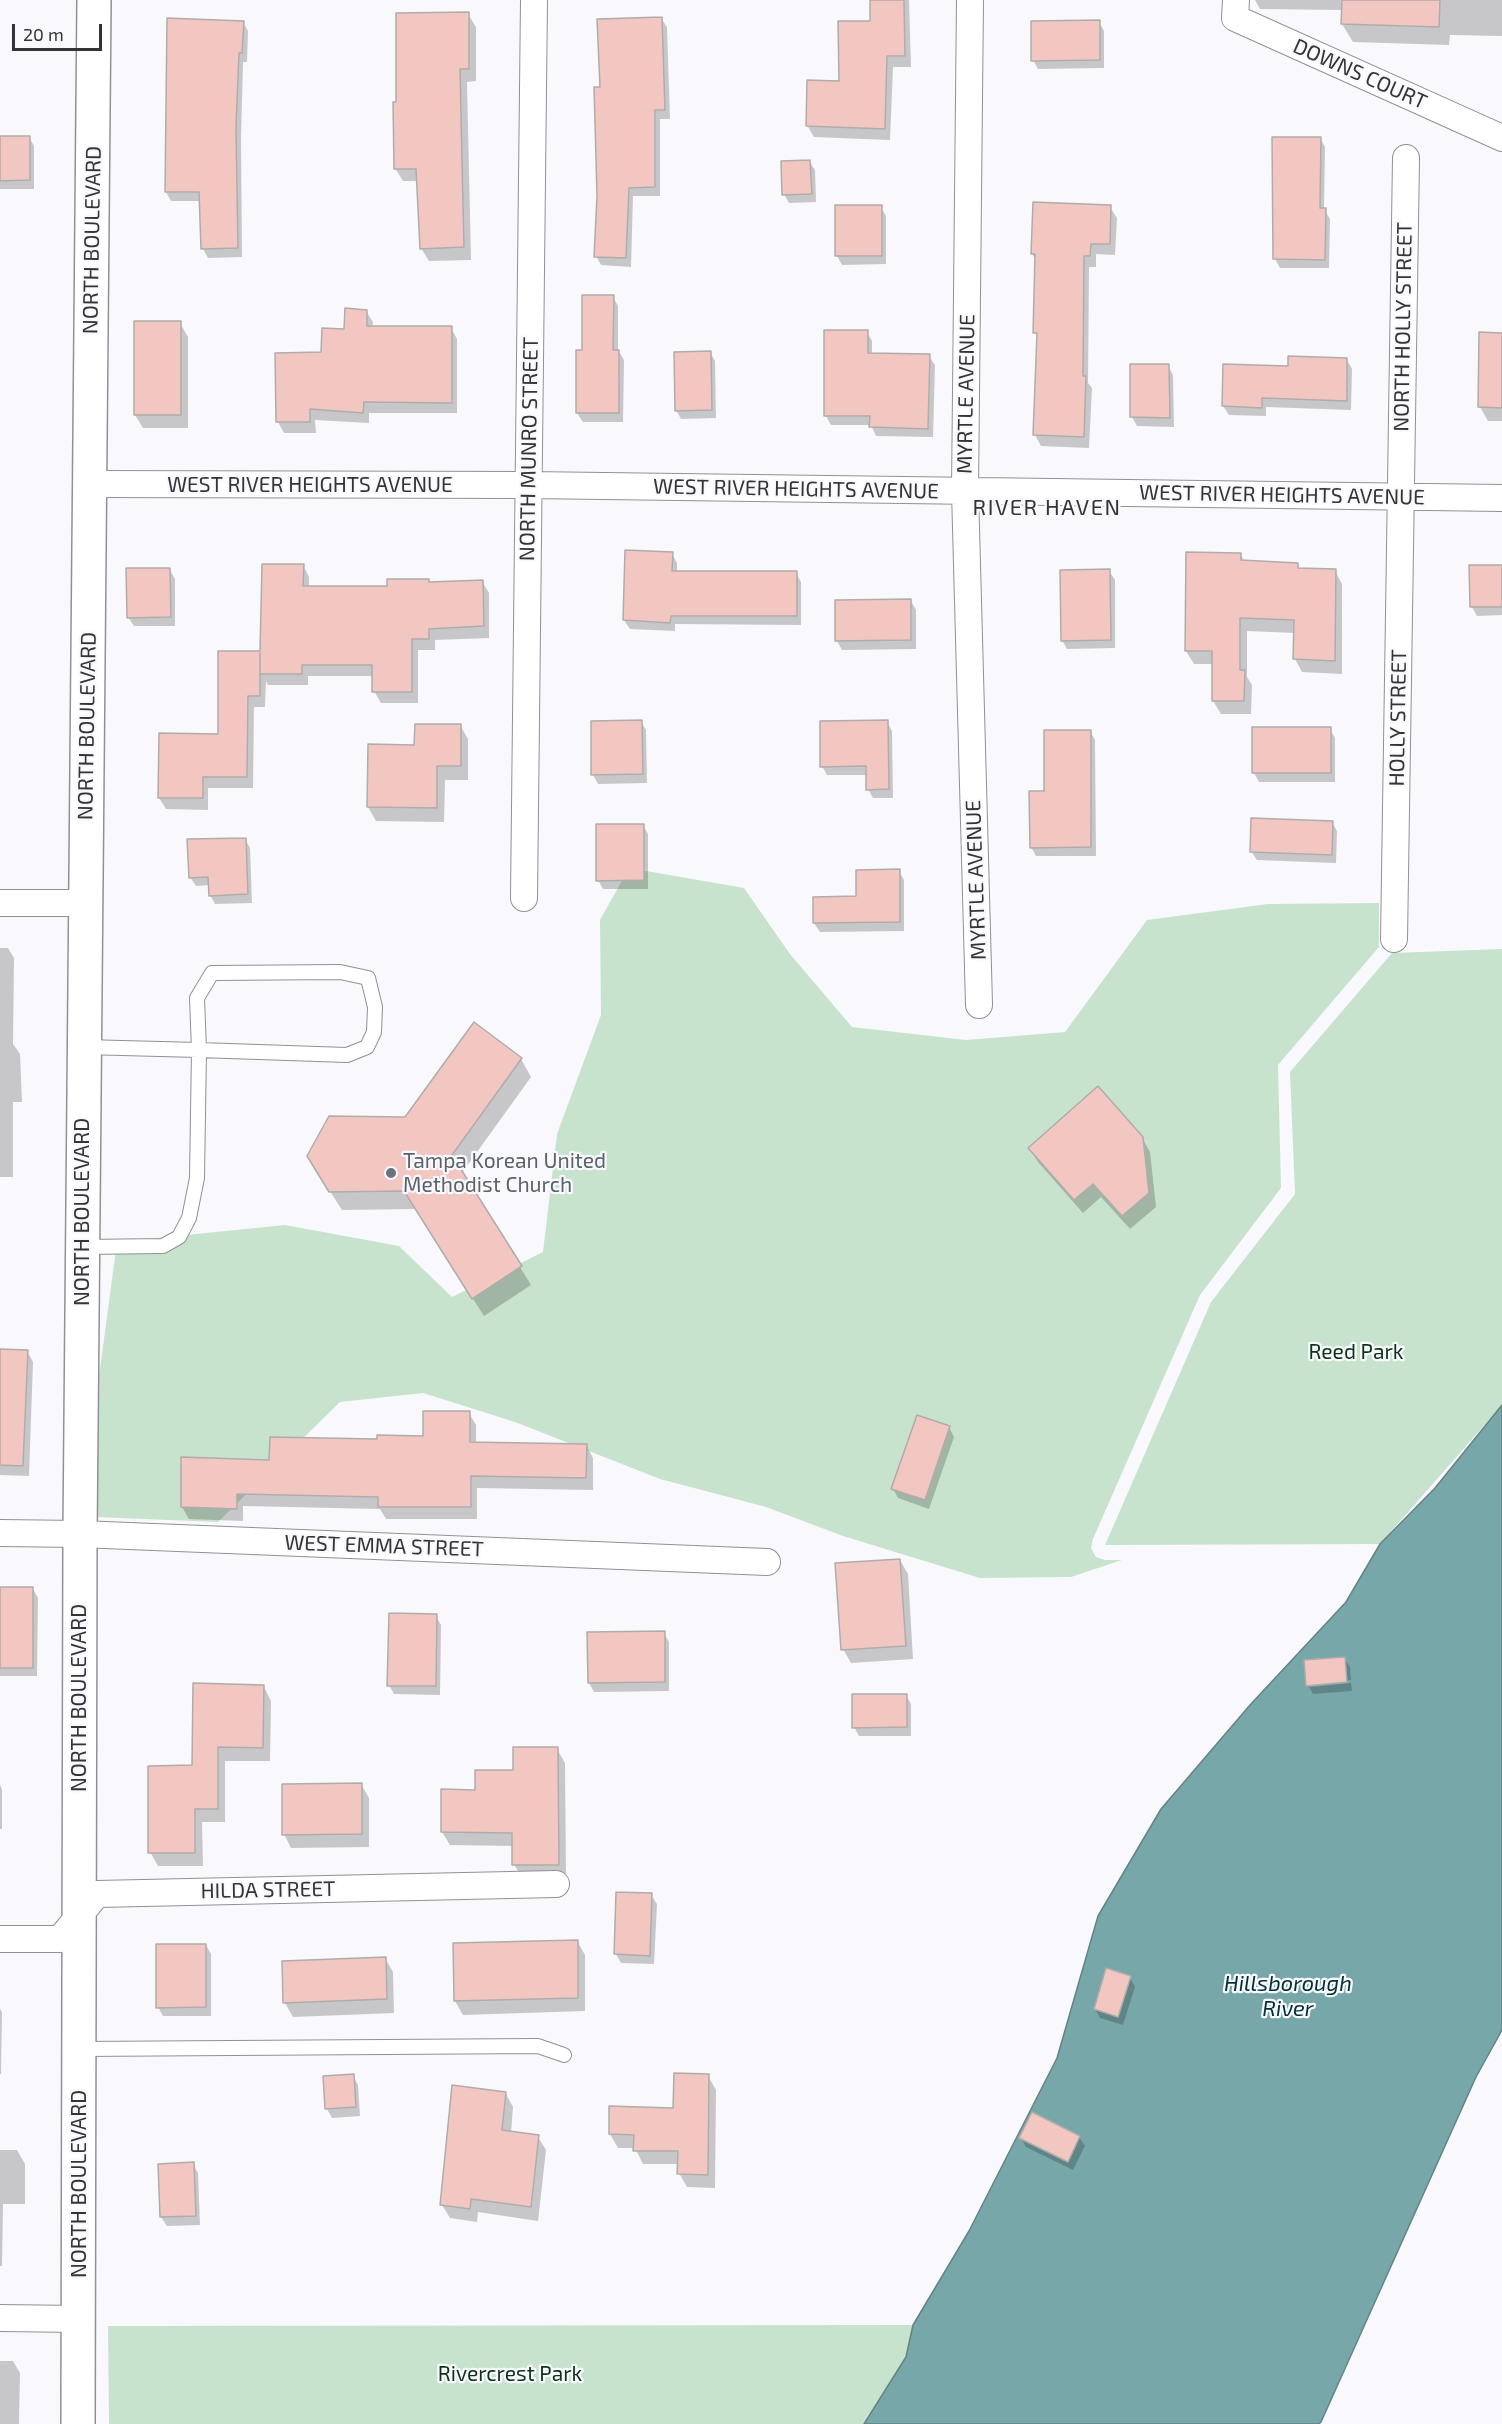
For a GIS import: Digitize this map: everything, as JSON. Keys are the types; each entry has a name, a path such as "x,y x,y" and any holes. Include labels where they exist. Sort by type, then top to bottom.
{"street":[{"name":"NORTH BOULEVARD","path":"78,2424 80,1534 94,0"},
{"name":"NORTH MUNRO STREET","path":"524,898 534,0"},
{"name":"MYRTLE AVENUE","path":"970,0 964,491 980,1005"},
{"name":"DOWNS COURT","path":"1236,0 1236,18 1502,138"},
{"name":"NORTH HOLLY STREET","path":"1401,497 1406,158"},
{"name":"WEST RIVER HEIGHTS AVENUE","path":"89,484 529,485 1502,498"},
{"name":"HOLLY STREET","path":"1394,939 1401,497"},
{"path":"0,903 85,903"},
{"name":"WEST EMMA STREET","path":"0,1533 80,1534 767,1562"},
{"name":"HILDA STREET","path":"0,1939 60,1939 97,1894 556,1884"},
{"path":"0,2318 79,2319"}],"lane":[{"path":"82,1247 164,1246 179,1237 189,1218 197,1178 199,1050 197,998 212,973 340,972 368,978 375,1007 374,1032 367,1047 347,1055 199,1050 84,1047"},
{"path":"79,2049 538,2046 564,2055"}],"green space":[{"path":"629,868 744,888 790,954 852,1027 966,1040 1065,1032 1147,920 1268,904 1379,903 1379,947 1278,1065 1281,1188 1200,1295 1093,1539 1091,1548 1096,1557 1105,1560 1122,1560 1071,1577 980,1578 843,1536 766,1507 660,1479 515,1422 423,1393 340,1402 218,1522 95,1517 96,1399 117,1242 285,1225 399,1246 452,1297 543,1252 557,1134 601,1015 600,920"},
{"name":"Reed Park","path":"1502,949 1502,1405 1380,1544 1105,1545 1211,1302 1295,1194 1290,1072 1392,953"},
{"name":"Rivercrest Park","path":"913,2325 906,2357 864,2424 109,2424 108,2326"}],"water":[{"name":"Hillsborough River","path":"1502,1405 1502,2030 1476,2077 1321,2422 1319,2424 864,2424 906,2357 913,2325 969,2231 1057,2058 1098,1916 1161,1809 1250,1705 1346,1602 1380,1544 1435,1488"}],"building":[{"path":"870,0 904,0 905,56 887,56 885,129 806,126 807,80 839,81 838,21 870,21"},
{"path":"1342,0 1440,0 1439,27 1341,24"},
{"path":"469,12 469,69 460,69 464,247 420,249 416,169 394,169 393,102 396,102 396,13"},
{"path":"662,17 665,110 655,110 655,187 629,188 626,258 594,257 597,196 594,87 600,87 597,19"},
{"path":"167,18 244,21 242,53 239,53 236,128 238,248 201,249 199,192 165,192"},
{"path":"1100,20 1100,60 1031,61 1031,21"},
{"path":"0,136 30,136 30,180 0,181"},
{"path":"1272,137 1321,137 1320,208 1326,208 1325,260 1273,259"},
{"path":"810,160 812,194 782,195 781,161"},
{"path":"1033,202 1111,205 1110,244 1091,244 1090,256 1084,256 1083,376 1086,376 1084,437 1033,435 1037,333 1033,333 1035,254 1031,254"},
{"path":"835,205 882,205 882,256 835,256"},
{"path":"582,295 614,295 613,350 619,350 619,413 576,413 576,350 582,350"},
{"path":"345,308 367,310 367,326 452,326 452,403 364,402 363,413 310,409 310,422 276,422 275,353 321,352 322,328 344,329"},
{"path":"134,321 181,321 181,415 134,415"},
{"path":"824,330 868,330 868,353 930,354 928,429 869,427 870,416 824,416"},
{"path":"1479,332 1502,333 1502,408 1478,407"},
{"path":"711,351 712,410 675,411 674,352"},
{"path":"1288,356 1347,358 1347,401 1262,398 1262,408 1222,406 1223,364 1288,366"},
{"path":"1130,364 1169,364 1170,418 1130,417"},
{"path":"625,550 673,552 672,571 797,571 797,616 671,616 670,623 623,620"},
{"path":"1186,552 1241,553 1241,560 1298,563 1298,568 1336,569 1335,661 1293,659 1294,620 1240,618 1240,670 1245,670 1244,701 1212,701 1212,651 1185,651"},
{"path":"262,564 304,564 303,586 387,586 387,579 429,579 429,582 483,580 484,626 429,629 429,639 412,639 412,692 372,692 372,665 302,665 302,674 260,674 260,696 248,696 247,777 203,777 203,798 158,798 159,733 218,734 218,651 260,651"},
{"path":"1469,565 1502,565 1502,607 1470,607"},
{"path":"126,568 170,568 171,617 127,618"},
{"path":"1110,569 1111,640 1061,641 1060,570"},
{"path":"911,599 911,640 835,641 835,600"},
{"path":"642,720 643,774 591,775 591,721"},
{"path":"888,720 889,789 866,790 866,766 820,767 820,721"},
{"path":"415,724 461,724 461,766 437,766 437,808 367,807 368,744 414,745"},
{"path":"1252,727 1331,727 1331,773 1252,773"},
{"path":"1044,730 1091,730 1091,847 1030,848 1029,791 1044,791"},
{"path":"1251,818 1333,821 1332,855 1250,852"},
{"path":"596,824 644,824 644,880 596,881"},
{"path":"246,838 248,894 209,896 208,877 189,878 187,839"},
{"path":"900,869 900,922 813,923 813,897 856,896 856,870"},
{"name":"Tampa Korean United Methodist Church","path":"474,1022 522,1058 452,1155 522,1266 472,1299 404,1191 329,1192 307,1156 329,1116 405,1117"},
{"path":"1098,1086 1143,1137 1149,1193 1122,1216 1093,1184 1074,1200 1028,1148"},
{"path":"0,1349 28,1350 23,1466 0,1465"},
{"path":"423,1411 470,1411 470,1442 587,1444 586,1478 471,1476 471,1507 378,1507 378,1497 237,1494 237,1509 181,1507 181,1457 269,1460 270,1437 377,1439 377,1435 423,1436"},
{"path":"917,1415 950,1426 925,1500 891,1489"},
{"path":"900,1559 906,1646 841,1650 835,1563"},
{"path":"0,1587 33,1587 33,1668 0,1668"},
{"path":"389,1613 437,1614 436,1686 387,1686"},
{"path":"665,1631 665,1682 588,1683 587,1632"},
{"path":"1345,1657 1347,1682 1306,1686 1304,1660"},
{"path":"193,1683 264,1685 263,1748 218,1747 218,1809 195,1809 195,1853 148,1853 148,1766 192,1765"},
{"path":"852,1694 907,1694 907,1727 852,1728"},
{"path":"513,1747 558,1747 559,1865 512,1865 512,1833 441,1832 441,1789 475,1790 475,1770 513,1770"},
{"path":"362,1783 362,1834 282,1835 282,1784"},
{"path":"616,1892 652,1893 650,1956 614,1954"},
{"path":"578,1940 578,1998 454,2001 453,1943"},
{"path":"156,1944 206,1944 206,2007 156,2008"},
{"path":"386,1957 387,1999 283,2003 282,1961"},
{"path":"1106,1968 1131,1976 1118,2017 1094,2009"},
{"path":"674,2073 709,2074 708,2175 677,2174 678,2151 633,2151 634,2135 609,2134 609,2106 673,2108"},
{"path":"354,2074 356,2107 325,2109 323,2076"},
{"path":"452,2085 506,2092 502,2130 539,2135 531,2207 471,2199 470,2209 440,2205"},
{"path":"1032,2112 1080,2136 1068,2162 1019,2138"},
{"path":"194,2162 196,2216 160,2217 158,2164"}],"place":[{"name":"Tampa Korean United Methodist Church","path":"391,1173"}],"district":[{"name":"RIVER HAVEN","path":"1047,508"}]}
